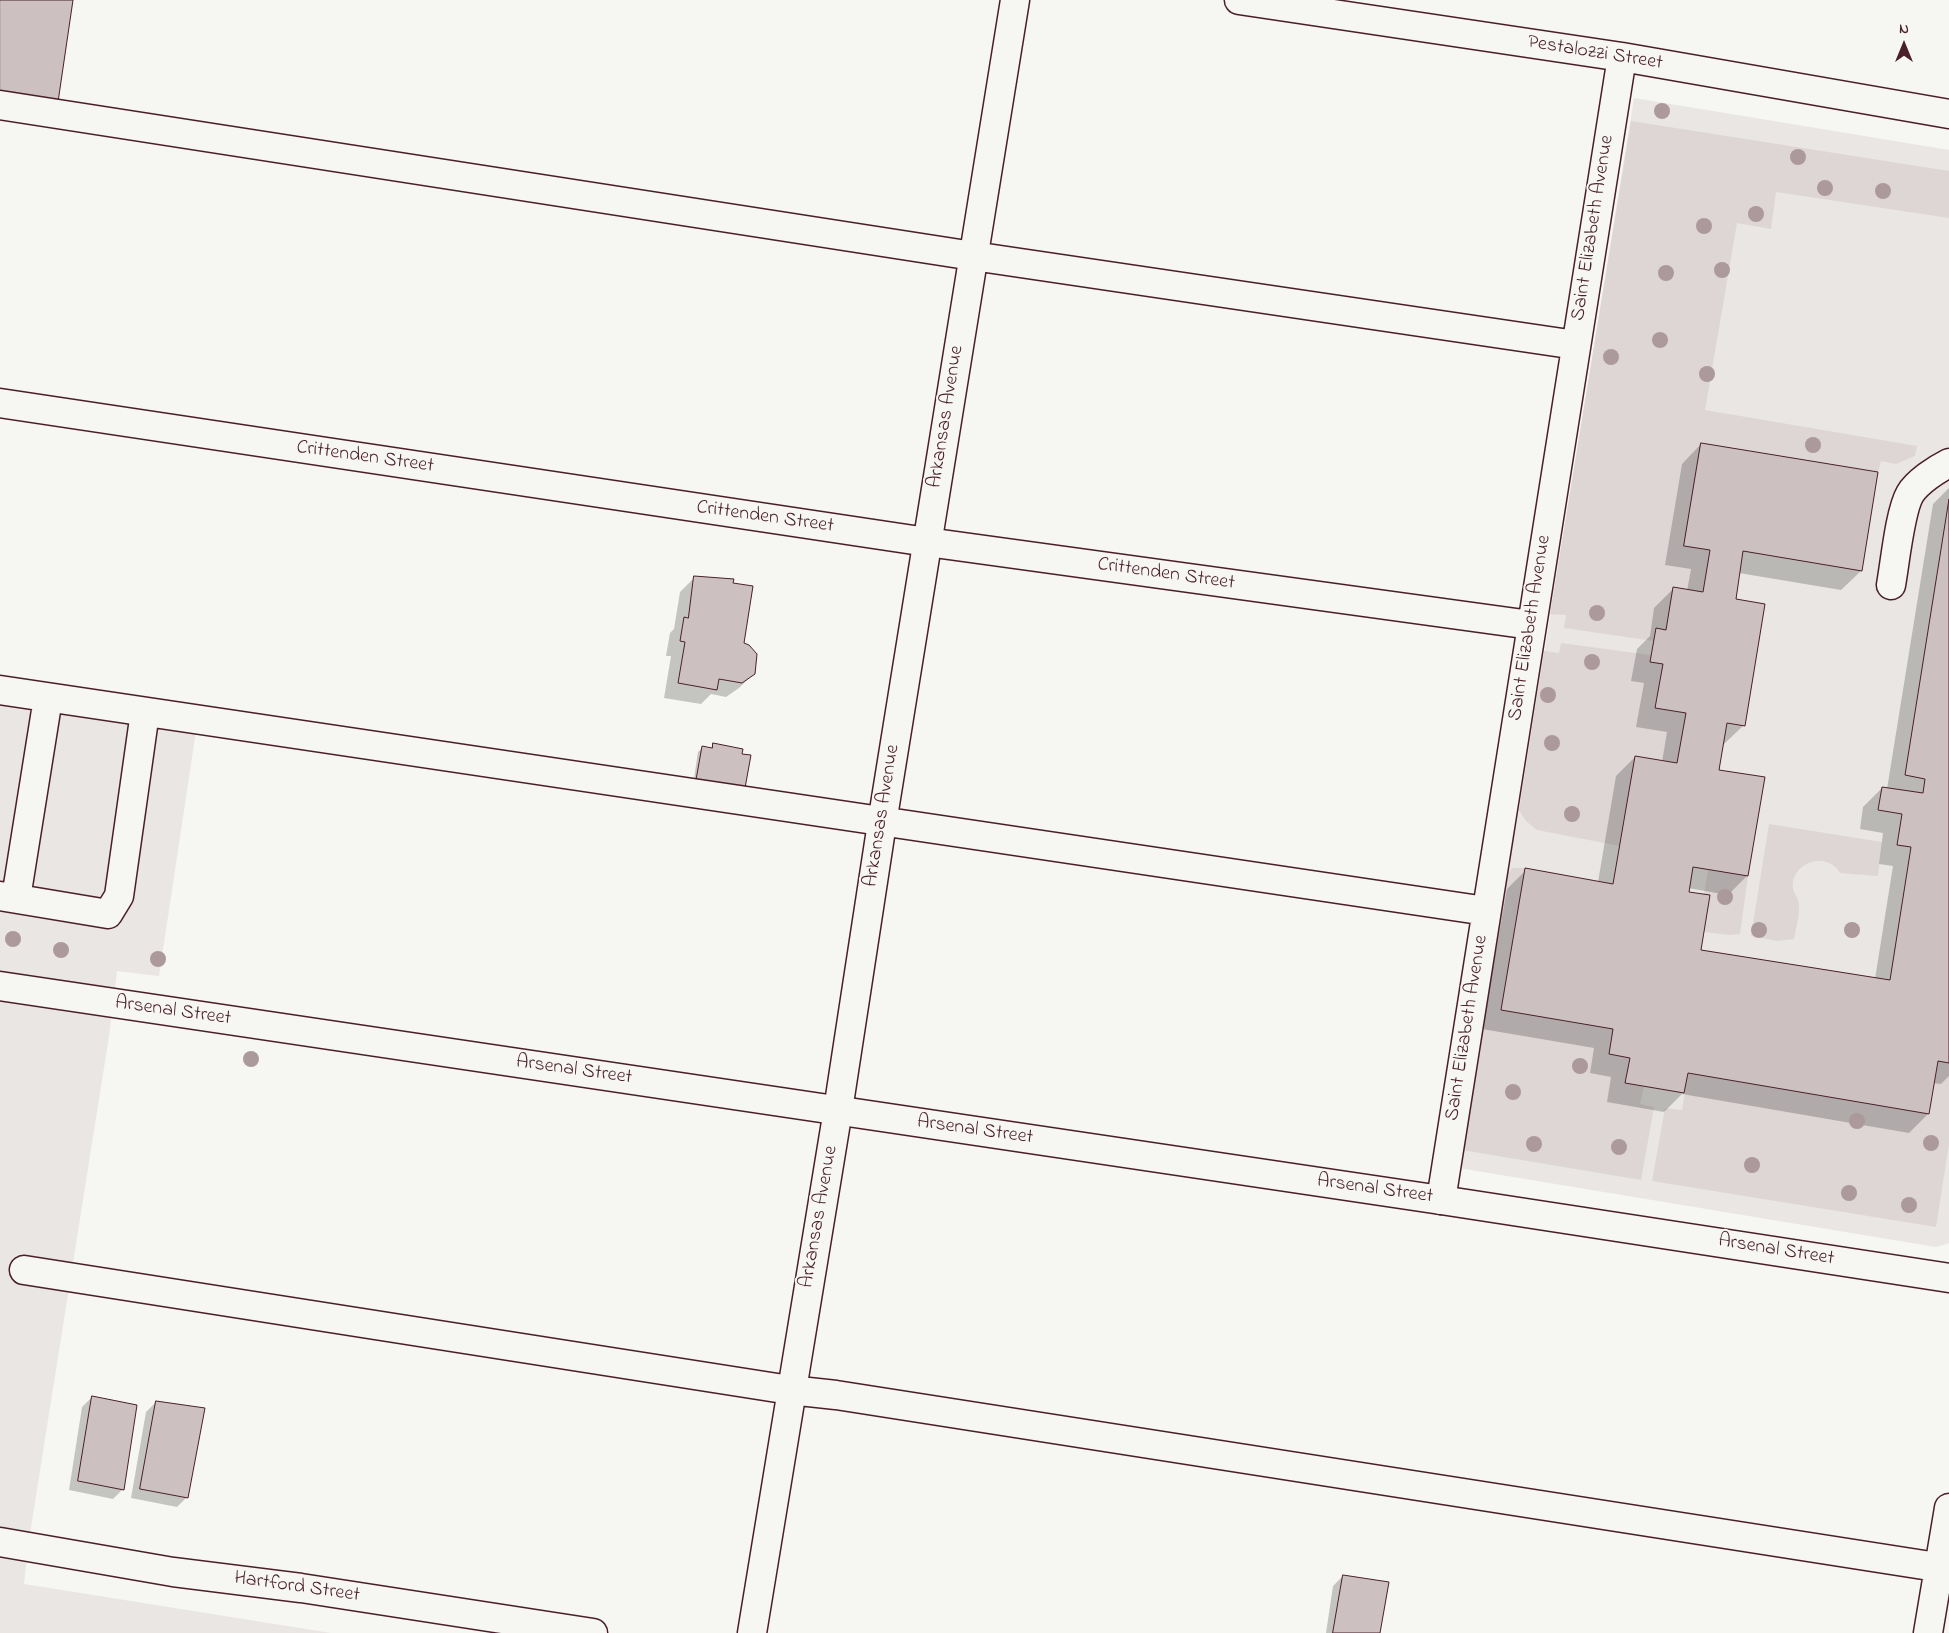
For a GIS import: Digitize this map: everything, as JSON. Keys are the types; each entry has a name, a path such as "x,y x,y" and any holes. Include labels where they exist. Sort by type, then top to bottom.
{"street":[{"name":"Arkansas Avenue","path":"752,1633 790,1390 838,1110 882,822 1014,0"},
{"name":"Pestalozzi Street","path":"1239,0 1622,57 1949,114"},
{"name":"Saint Elizabeth Avenue","path":"1441,1200 1622,57"},
{"path":"0,105 973,256 1576,345"},
{"name":"Crittenden Street","path":"0,403 927,542 1531,625"},
{"path":"1891,585 1904,509 1910,493 1935,470 1949,463"},
{"path":"0,690 1486,911"},
{"path":"48,698 8,897 108,914 119,896 145,712"},
{"name":"Arsenal Street","path":"0,986 1441,1200 1949,1278"},
{"path":"24,1270 1944,1568"},
{"path":"1928,1633 1944,1568 1949,1508"},
{"name":"Hartford Street","path":"0,1542 173,1572 301,1588 593,1633"}],"shaded area":[{"path":"1634,98 1949,150 1949,1243 1936,1247 1459,1168"},
{"path":"1631,121 1949,171 1949,218 1776,192 1771,229 1737,223 1705,410 1917,446 1915,456 1896,464 1881,461 1878,472 1701,443 1684,545 1710,550 1703,592 1666,630 1656,628 1654,641 1564,628 1566,615 1550,614"},
{"path":"1561,643 1651,655 1650,662 1663,664 1655,708 1686,713 1677,763 1635,756 1620,846 1537,830 1526,821 1519,810 1544,651 1559,653"},
{"path":"0,700 196,731 159,976 117,971 109,1036 28,1546 24,1584 331,1633 0,1633"},
{"path":"1769,824 1882,842 1878,876 1840,873 1829,863 1822,861 1814,861 1807,864 1796,874 1793,882 1799,908 1794,939 1777,941 1751,936"},
{"path":"1512,868 1525,868 1501,1010 1613,1029 1609,1054 1630,1058 1625,1083 1644,1086 1640,1104 1654,1107 1641,1180 1462,1150 1507,875"},
{"path":"1708,870 1748,876 1740,934 1730,935 1704,932 1710,896 1704,894"},
{"path":"1938,1061 1949,1063 1949,1144 1936,1227 1652,1181 1665,1108 1682,1110 1688,1073 1929,1114"}],"building":[{"path":"0,0 73,0 58,102 0,94"},
{"path":"1701,443 1878,472 1862,571 1743,551 1736,599 1765,604 1745,726 1727,723 1719,770 1765,777 1748,876 1693,867 1689,892 1710,895 1701,950 1890,980 1911,847 1897,845 1902,814 1878,810 1882,787 1923,793 1925,779 1905,775 1949,499 1949,1063 1938,1061 1929,1114 1688,1073 1684,1093 1625,1083 1630,1058 1609,1054 1613,1029 1501,1010 1525,868 1613,884 1635,756 1677,763 1686,713 1655,708 1663,664 1650,662 1656,628 1666,630 1673,587 1703,592 1710,550 1684,546"},
{"path":"694,576 734,579 733,583 753,586 744,643 749,645 757,654 755,674 742,683 719,679 717,690 678,683 685,642 680,641 684,617 688,618"},
{"path":"713,743 743,749 742,754 751,755 745,788 696,780 702,746 712,748"},
{"path":"92,1396 137,1405 124,1490 78,1481"},
{"path":"156,1401 205,1408 188,1498 140,1489"},
{"path":"1343,1575 1389,1582 1380,1633 1333,1633"}]}
